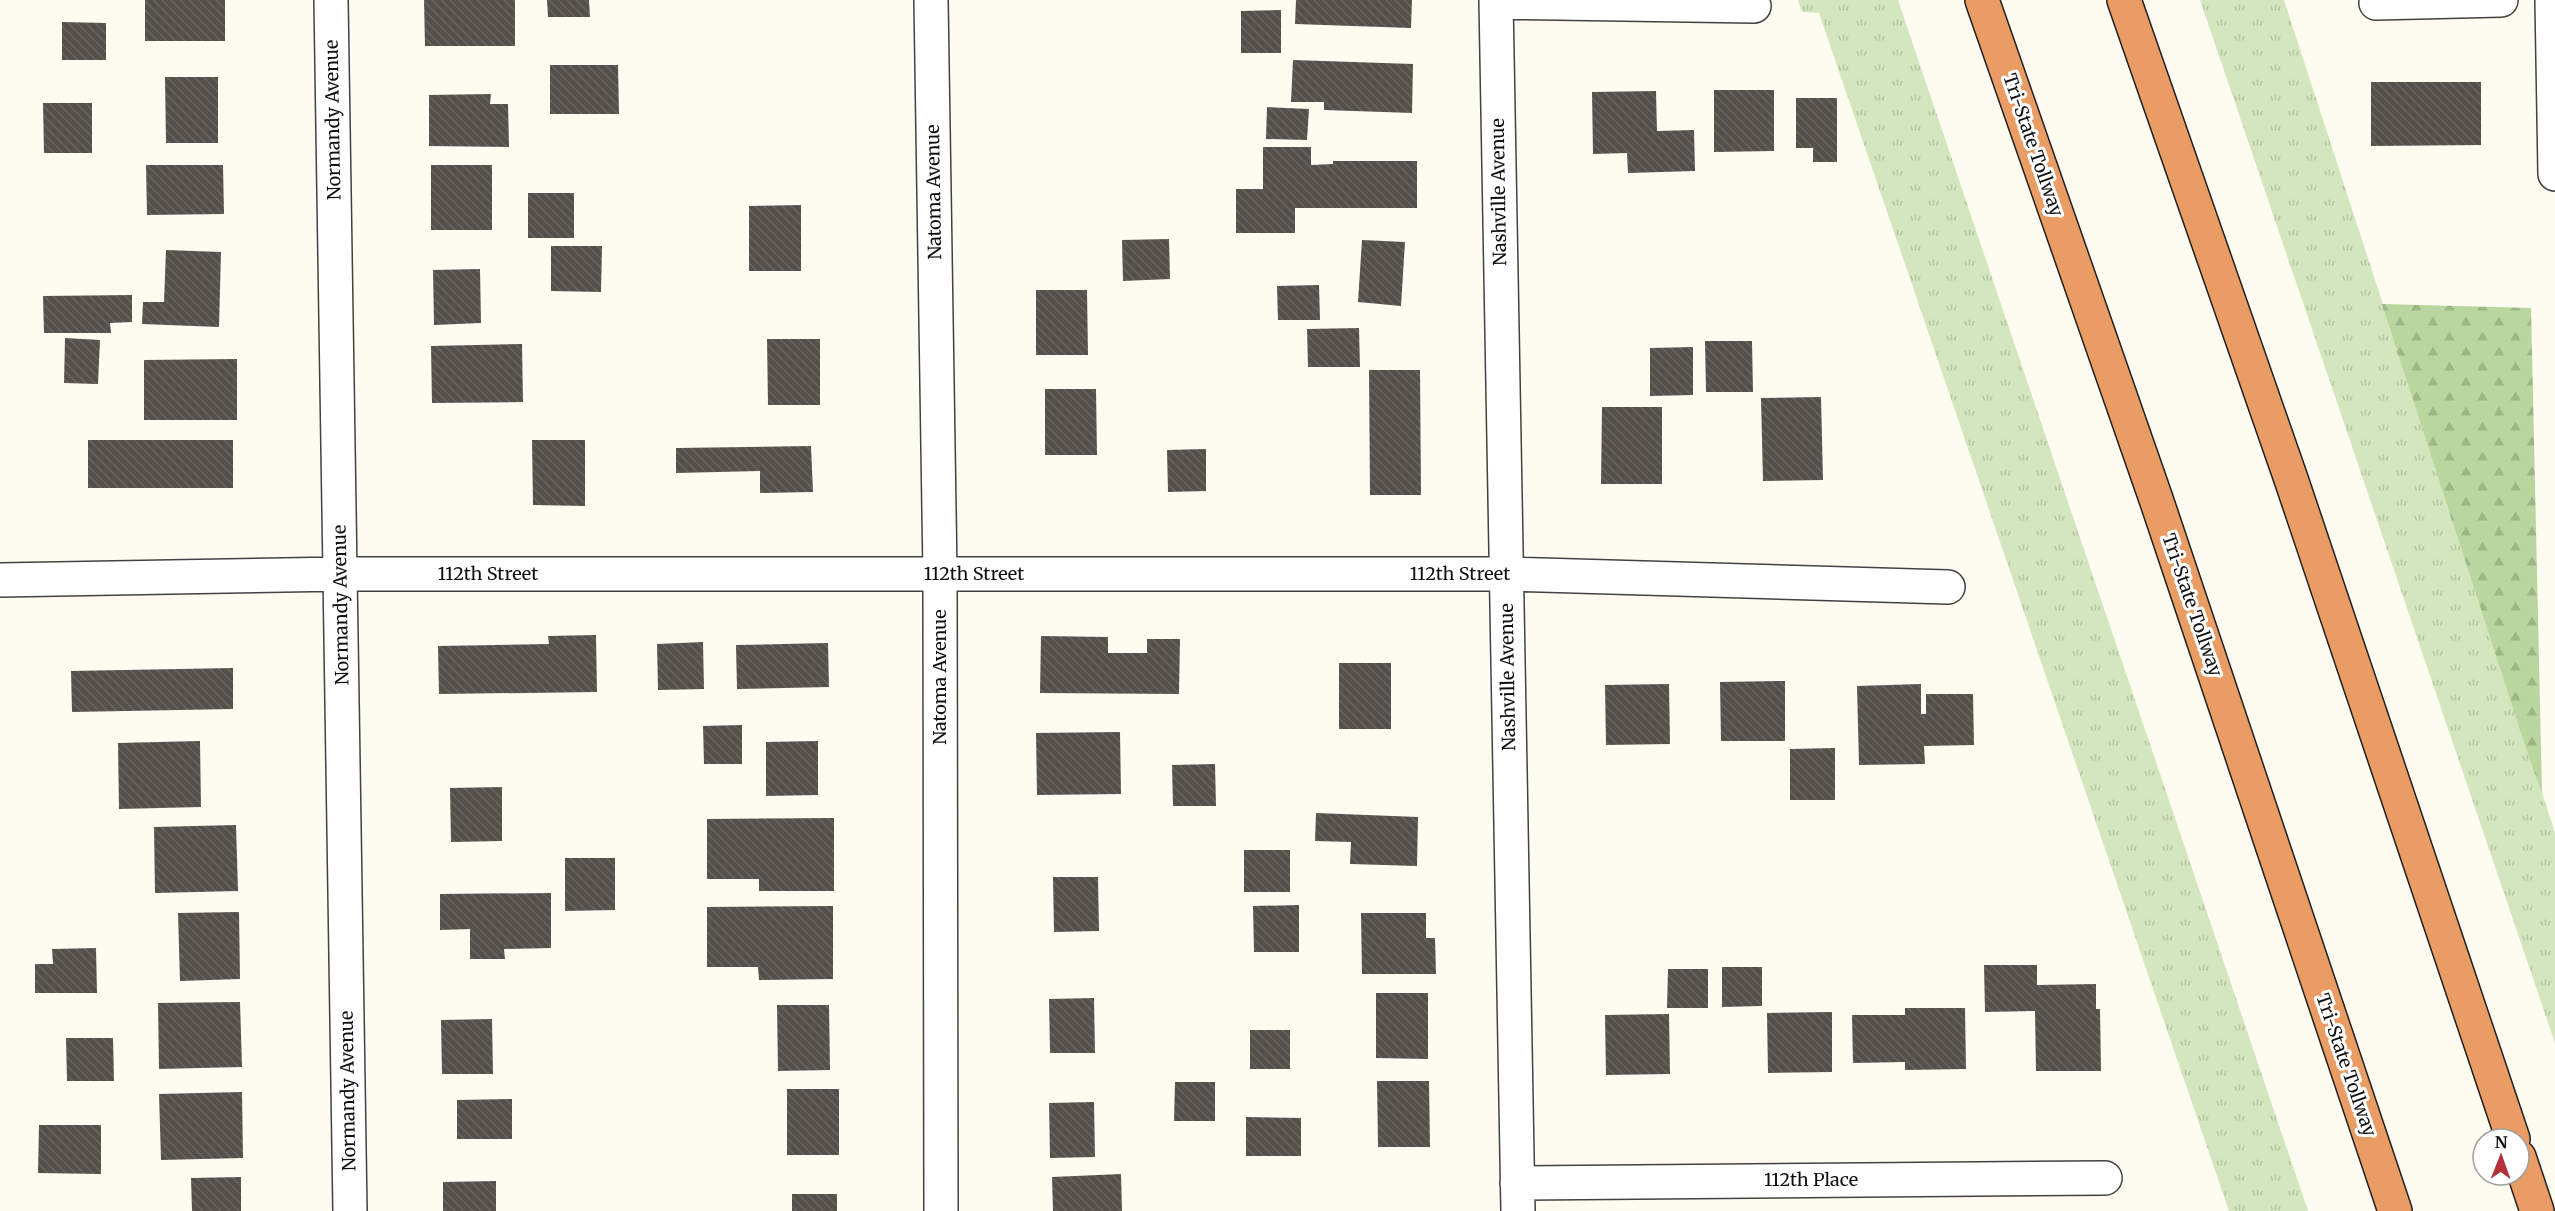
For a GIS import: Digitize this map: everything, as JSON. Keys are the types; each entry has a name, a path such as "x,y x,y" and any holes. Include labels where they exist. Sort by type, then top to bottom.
{"highway":[{"name":"Tri-State Tollway","path":"1982,0 2156,499 2396,1211"},
{"path":"2124,0 2291,479 2509,1127"},
{"path":"2529,1187 2537,1211"}],"street":[{"name":"Normandy Avenue","path":"331,0 350,1211"},
{"name":"Natoma Avenue","path":"931,0 939,574 941,1211"},
{"path":"2376,3 2501,0"},
{"path":"2552,0 2555,174"},
{"path":"1496,1 1754,6"},
{"name":"Nashville Avenue","path":"1496,1 1518,1197"},
{"name":"112th Street","path":"0,580 341,574 1506,574 1948,587"},
{"name":"112th Place","path":"1518,1197 2105,1178"}],"green space":[{"path":"1798,0 1898,0 2308,1211 2229,1211 1819,13 1802,12"},
{"path":"2200,0 2284,0 2555,833 2555,1043"},
{"path":"2382,304 2531,308 2542,794 2524,742"}],"building":[{"path":"145,0 225,0 225,41 145,41"},
{"path":"424,0 515,0 515,46 425,46"},
{"path":"547,0 589,0 590,17 548,17"},
{"path":"1296,0 1412,0 1411,28 1295,24"},
{"path":"1281,10 1281,53 1241,53 1241,11"},
{"path":"62,22 106,23 106,60 62,60"},
{"path":"1293,60 1413,64 1412,113 1324,110 1324,102 1291,102"},
{"path":"550,65 618,65 619,114 550,114"},
{"path":"165,77 218,77 218,143 166,143"},
{"path":"2371,82 2481,82 2481,145 2371,146"},
{"path":"1714,90 1774,90 1774,151 1714,152"},
{"path":"1656,91 1657,131 1694,130 1695,171 1628,173 1627,153 1593,154 1592,92"},
{"path":"491,94 490,104 508,104 509,147 429,146 429,95"},
{"path":"1796,98 1837,98 1837,162 1813,162 1813,148 1796,148"},
{"path":"43,103 92,103 92,153 44,153"},
{"path":"1267,107 1309,109 1307,140 1266,139"},
{"path":"1263,147 1311,147 1311,165 1333,164 1333,161 1417,161 1417,208 1295,208 1295,233 1236,233 1236,189 1263,189"},
{"path":"146,165 223,165 224,214 147,215"},
{"path":"431,165 492,165 492,230 431,230"},
{"path":"528,193 574,193 574,238 528,238"},
{"path":"801,205 801,271 749,271 749,206"},
{"path":"1169,239 1170,279 1123,281 1122,240"},
{"path":"1362,240 1405,242 1401,306 1358,302"},
{"path":"551,246 602,246 601,292 551,291"},
{"path":"166,250 221,252 219,327 142,324 143,302 164,302"},
{"path":"480,269 481,323 434,325 433,270"},
{"path":"1319,285 1320,320 1278,320 1277,286"},
{"path":"1036,290 1087,290 1088,355 1036,355"},
{"path":"132,295 132,322 110,323 111,333 44,333 43,296"},
{"path":"1359,328 1360,367 1308,367 1307,329"},
{"path":"65,338 100,340 98,384 64,383"},
{"path":"767,339 820,339 820,405 768,405"},
{"path":"1705,341 1752,341 1753,392 1706,392"},
{"path":"522,344 523,402 432,403 431,346"},
{"path":"1693,347 1693,395 1650,396 1650,348"},
{"path":"237,359 237,420 144,420 144,360"},
{"path":"1369,370 1420,370 1421,495 1370,495"},
{"path":"1045,389 1096,389 1097,455 1045,455"},
{"path":"1821,397 1823,480 1763,481 1761,398"},
{"path":"1602,407 1662,407 1662,484 1601,484"},
{"path":"88,440 233,440 233,488 88,488"},
{"path":"532,440 585,440 585,506 533,505"},
{"path":"811,446 813,492 760,493 760,471 676,473 676,448"},
{"path":"1206,449 1206,491 1168,492 1167,450"},
{"path":"596,635 597,692 439,694 438,646 549,644 548,636"},
{"path":"1041,636 1108,637 1108,653 1147,653 1147,639 1180,639 1179,694 1040,693"},
{"path":"703,642 704,689 658,690 657,644"},
{"path":"828,643 829,687 737,689 736,645"},
{"path":"1339,663 1391,663 1391,729 1339,729"},
{"path":"233,668 233,709 72,712 71,671"},
{"path":"1785,681 1785,741 1721,741 1720,682"},
{"path":"1669,684 1670,744 1606,745 1605,685"},
{"path":"1921,684 1921,714 1926,714 1926,694 1973,694 1974,745 1924,746 1925,764 1859,765 1857,686"},
{"path":"742,725 742,764 704,764 703,726"},
{"path":"1120,732 1121,794 1037,795 1036,733"},
{"path":"200,741 201,807 119,809 118,743"},
{"path":"818,741 818,795 766,796 766,742"},
{"path":"1835,748 1835,800 1790,800 1790,749"},
{"path":"1215,764 1216,806 1173,806 1172,765"},
{"path":"502,787 502,841 451,842 450,788"},
{"path":"1316,813 1418,817 1417,866 1350,864 1351,842 1315,841"},
{"path":"834,818 834,891 759,891 759,879 707,879 707,819"},
{"path":"236,825 238,891 155,893 154,827"},
{"path":"1244,850 1290,850 1290,892 1244,892"},
{"path":"565,858 615,858 615,910 565,911"},
{"path":"1053,877 1098,877 1099,931 1054,932"},
{"path":"551,893 551,948 504,949 505,959 470,959 470,929 440,930 440,894"},
{"path":"1299,905 1299,952 1254,952 1253,906"},
{"path":"833,906 833,979 759,980 758,967 707,967 707,907"},
{"path":"239,912 240,979 180,981 178,913"},
{"path":"1361,913 1426,913 1426,938 1435,938 1436,974 1362,974"},
{"path":"96,948 97,993 35,993 35,964 53,964 52,949"},
{"path":"1984,965 2037,965 2037,985 2096,984 2096,1009 2100,1009 2101,1071 2036,1071 2035,1011 1985,1012"},
{"path":"1722,967 1762,967 1762,1006 1722,1007"},
{"path":"1668,969 1708,969 1708,1008 1667,1008"},
{"path":"1376,993 1428,993 1428,1059 1376,1058"},
{"path":"1094,998 1095,1053 1050,1053 1049,999"},
{"path":"240,1002 242,1067 159,1069 158,1003"},
{"path":"777,1005 829,1005 830,1070 778,1071"},
{"path":"1905,1008 1965,1008 1966,1069 1905,1070 1905,1062 1853,1063 1852,1015 1905,1015"},
{"path":"1832,1012 1832,1072 1768,1073 1767,1013"},
{"path":"1669,1014 1670,1074 1606,1075 1605,1015"},
{"path":"492,1019 493,1074 442,1074 441,1020"},
{"path":"1250,1030 1290,1030 1290,1069 1250,1069"},
{"path":"66,1038 113,1038 114,1081 67,1081"},
{"path":"1377,1081 1429,1081 1430,1147 1378,1147"},
{"path":"1175,1082 1215,1082 1215,1121 1174,1121"},
{"path":"787,1089 839,1089 839,1155 787,1155"},
{"path":"242,1092 243,1158 161,1160 159,1094"},
{"path":"512,1099 512,1139 457,1139 457,1100"},
{"path":"1094,1102 1095,1157 1050,1158 1049,1103"},
{"path":"1246,1117 1301,1118 1301,1156 1246,1156"},
{"path":"39,1125 101,1125 101,1174 38,1173"},
{"path":"1121,1174 1122,1211 1053,1211 1052,1177"},
{"path":"241,1177 241,1211 192,1211 191,1178"},
{"path":"496,1181 496,1211 443,1211 443,1182"},
{"path":"792,1194 837,1194 837,1211 792,1211"}]}
